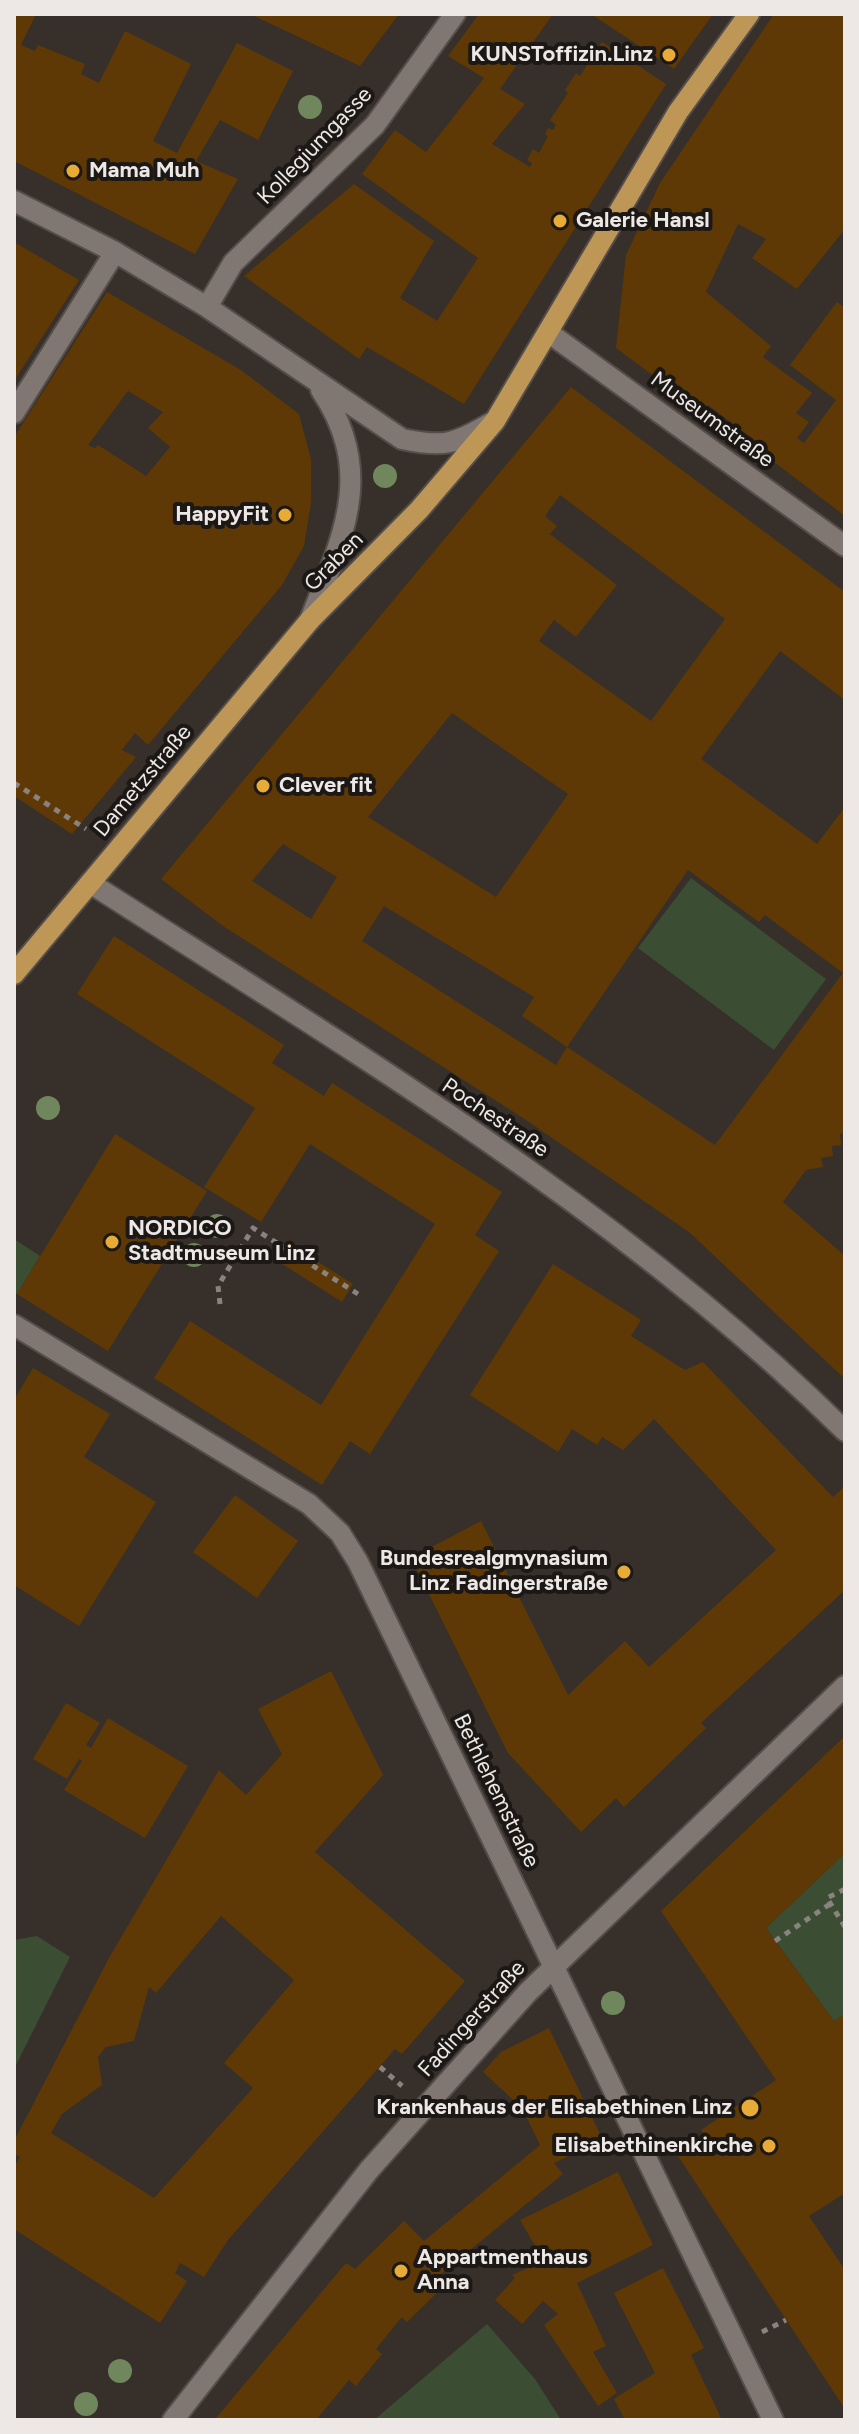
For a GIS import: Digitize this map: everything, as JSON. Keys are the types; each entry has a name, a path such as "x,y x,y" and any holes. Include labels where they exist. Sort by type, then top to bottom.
{"main road":[{"name":"Graben","path":"310,620 419,510 495,421 678,112 749,14"},
{"name":"Dametzstraße","path":"14,974 310,620"}],"street":[{"name":"Kollegiumgasse","path":"207,307 233,263 375,125 455,14"},
{"name":"Graben","path":"14,201 115,252 207,307 402,439 435,446 465,438 495,421"},
{"path":"14,413 115,252"},
{"name":"Museumstraße","path":"549,333 845,546"},
{"name":"Graben","path":"310,620 344,532 350,489 350,452 335,411 316,383"},
{"name":"Pochestraße","path":"90,883 517,1161 726,1322 845,1431"},
{"name":"Bethlehemstraße","path":"14,1325 309,1504 340,1533 358,1562 773,2420"},
{"name":"Fadingerstraße","path":"173,2420 369,2170 553,1965 845,1686"}],"path":[{"path":"14,783 86,829"},
{"path":"220,1304 218,1286 253,1228 358,1294"},
{"path":"845,1889 827,1898 845,1927"},
{"path":"775,1941 830,1904"},
{"path":"380,2067 402,2086"},
{"path":"758,2334 786,2320"}],"green space":[{"path":"691,878 826,979 774,1050 638,948"},
{"path":"14,1239 40,1256 17,1294 14,1292"},
{"path":"845,1853 845,2019 834,2021 766,1928"},
{"path":"37,1936 70,1957 14,2069 14,1940"},
{"path":"487,2324 535,2379 561,2420 374,2420"}],"building":[{"path":"14,14 36,14 21,45 35,51 38,45 85,64 81,74 99,83 125,31 191,64 153,141 177,153 237,43 293,71 258,140 220,120 196,161 238,179 195,254 14,161"},
{"path":"250,14 399,14 360,66"},
{"path":"479,14 553,14 500,89 525,104 492,144 530,167 532,163 527,160 533,149 539,153 548,136 545,134 548,128 553,130 556,125 550,120 568,93 565,90 576,73 580,76 602,42 666,84 464,404 367,347 359,359 244,276 354,184 434,241 400,298 437,321 478,258 362,174 395,130 426,152 484,78 448,56"},
{"path":"591,14 713,14 674,69"},
{"path":"774,14 845,14 845,229 797,289 752,258 766,239 738,224 706,292 771,346 763,357 812,393 796,413 809,422 797,438 804,443 836,400 790,365 837,302 845,308 845,516 765,455 769,451 708,405 702,412 616,348 626,255 660,183"},
{"path":"14,242 79,280 14,381"},
{"path":"107,292 241,370 299,414 311,459 311,503 304,546 282,585 148,745 135,733 122,750 136,757 72,834 14,796 14,437","holes":["128,391 163,412 148,428 170,447 146,476 98,445 95,448 88,445"]},
{"path":"571,387 845,592 845,700 780,651 701,759 817,844 845,807 845,1133 840,1134 841,1145 832,1146 833,1156 821,1158 823,1167 806,1170 783,1202 845,1256 845,1379 689,1232 523,1118 223,926 161,879","holes":["560,495 725,619 651,721 539,641 554,620 576,637 617,585 550,534 557,526 545,516","452,713 568,794 496,897 368,817","283,844 337,877 311,919 252,881","688,870 759,922 765,915 843,973 715,1145 567,1047","384,906 534,997 522,1016 567,1047 556,1065 362,941"]},
{"path":"114,936 284,1045 272,1063 324,1096 332,1083 502,1192 475,1235 499,1251 370,1454 350,1441 322,1485 154,1378 190,1321 321,1405 435,1224 310,1144 261,1222 204,1187 255,1108 77,994"},
{"name":"NORDICO Stadtmuseum Linz","path":"115,1134 207,1191 108,1351 17,1294"},
{"path":"287,1242 353,1284 342,1302 276,1260"},
{"path":"553,1264 641,1320 631,1336 685,1370 703,1362 833,1497 845,1486 845,1590 701,1723 706,1728 624,1807 616,1798 581,1832 508,1753 411,1558 481,1521 568,1695 625,1641 649,1667 776,1550 654,1419 623,1450 602,1437 597,1445 572,1429 558,1452 470,1395"},
{"path":"33,1368 110,1414 84,1457 156,1502 79,1626 14,1585 14,1400"},
{"path":"235,1495 298,1541 257,1598 193,1552"},
{"path":"331,1671 383,1775 315,1852 465,1981 402,2054 395,2049 228,2240 204,2277 180,2263 175,2273 187,2281 160,2323 14,2229 14,2167 20,2157 14,2154 14,2141 109,1958 219,1770 246,1795 282,1754 258,1709","holes":["221,1916 294,1980 224,2063 253,2088 154,2198 51,2133 62,2114 102,2085 98,2057 106,2047 134,2041 149,1987 156,1993"]},
{"path":"66,1703 100,1723 86,1745 91,1748 108,1718 188,1766 145,1838 64,1790 82,1761 79,1759 67,1779 33,1759"},
{"name":"Krankenhaus der Elisabethinen Linz","path":"845,1736 845,1853 766,1928 834,2021 843,2015 845,2019 845,2193 809,2216 845,2270 845,2409 678,2156 706,2137 701,2130 776,2080 661,1911"},
{"path":"549,2028 603,2140 554,2163 563,2174 442,2273 449,2281 407,2322 402,2317 376,2349 382,2354 356,2386 349,2380 316,2420 216,2418 346,2263 355,2269 404,2221 424,2241 540,2145 522,2108 483,2072 501,2052"},
{"path":"618,2172 653,2245 577,2283 606,2346 593,2352 617,2393 598,2406 544,2325 558,2314 543,2301 522,2324 495,2300 515,2278 512,2275 544,2261 520,2220"},
{"path":"663,2268 704,2348 691,2355 722,2420 625,2420 614,2399 655,2373 614,2293"}],"place":[{"name":"KUNSToffizin.Linz","path":"669,55"},
{"name":"Mama Muh","path":"73,171"},
{"name":"Galerie Hansl","path":"560,221"},
{"name":"HappyFit","path":"285,515"},
{"name":"Clever fit","path":"263,786"},
{"name":"NORDICO Stadtmuseum Linz","path":"112,1242"},
{"name":"Bundesrealgmynasium Linz Fadingerstraße","path":"624,1572"},
{"name":"Krankenhaus der Elisabethinen Linz","path":"750,2108"},
{"name":"Elisabethinenkirche","path":"769,2146"},
{"name":"Appartmenthaus Anna","path":"401,2271"}]}
